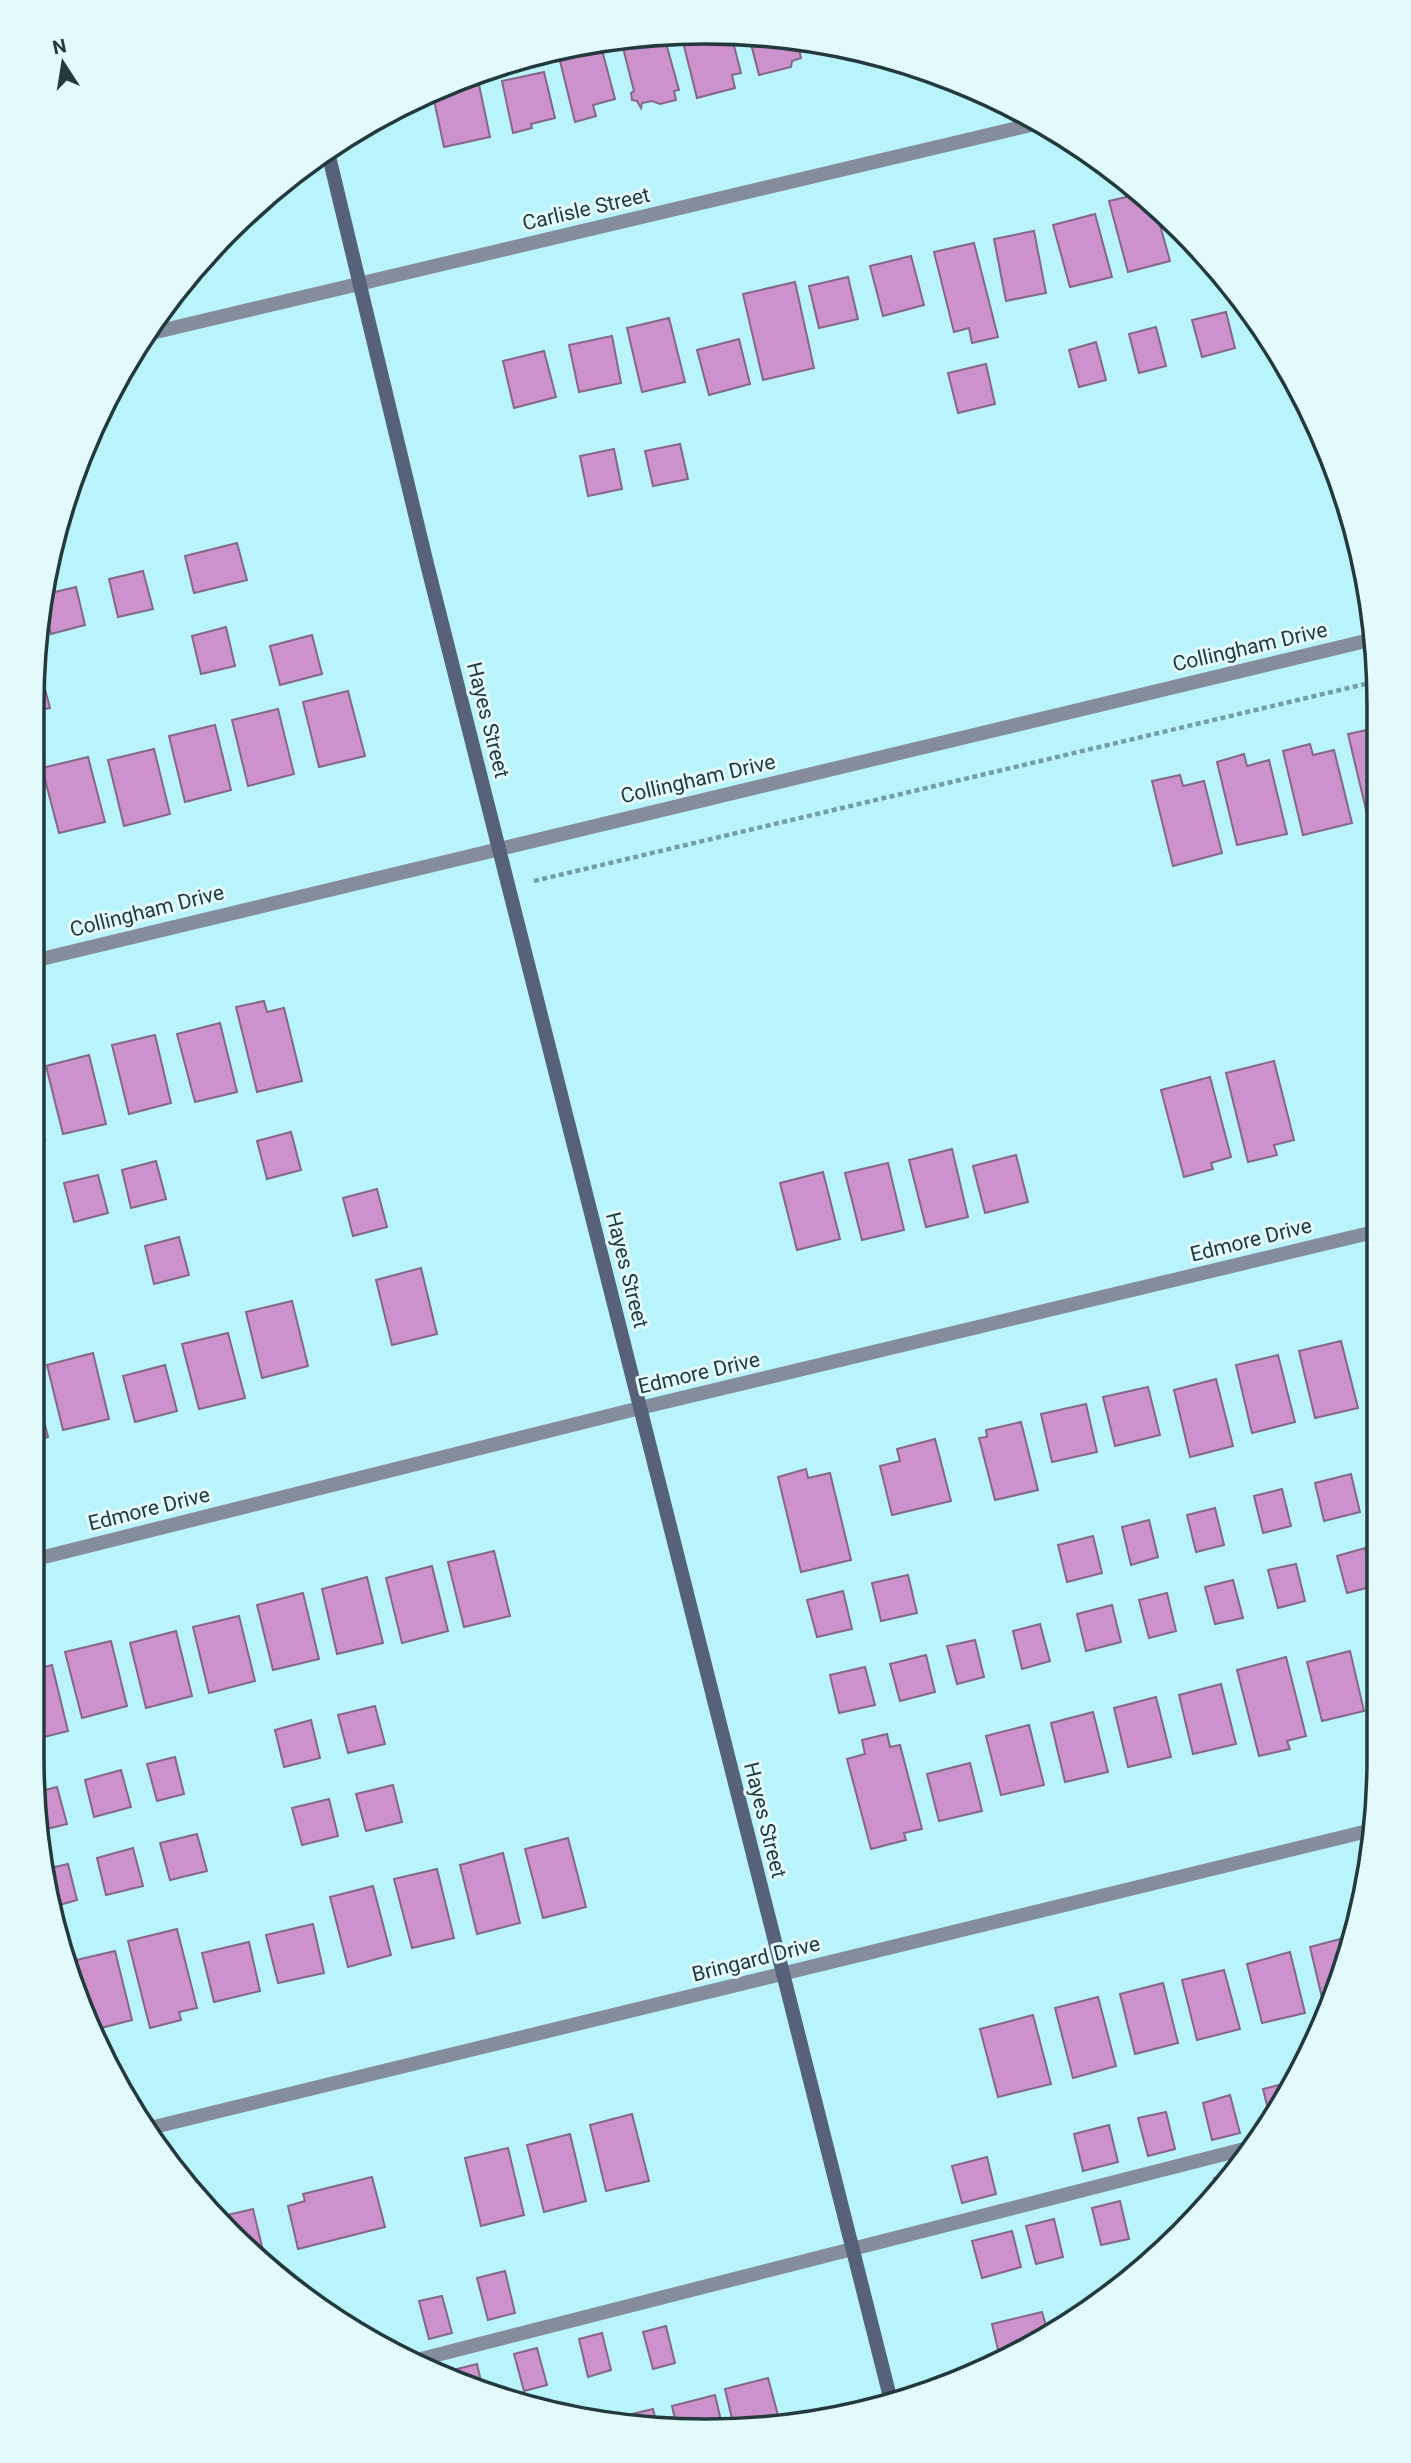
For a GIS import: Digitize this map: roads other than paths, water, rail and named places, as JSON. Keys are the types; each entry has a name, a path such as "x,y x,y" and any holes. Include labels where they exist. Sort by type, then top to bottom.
{"street":[{"name":"Carlisle Street","path":"160,331 1025,126"},
{"name":"Hayes Street","path":"330,161 427,564 889,2393"},
{"name":"Collingham Drive","path":"44,958 1364,641"},
{"name":"Edmore Drive","path":"44,1557 640,1408 1367,1234"},
{"name":"Bringard Drive","path":"156,2127 1363,1832"},
{"path":"427,2357 1238,2151"}]}
